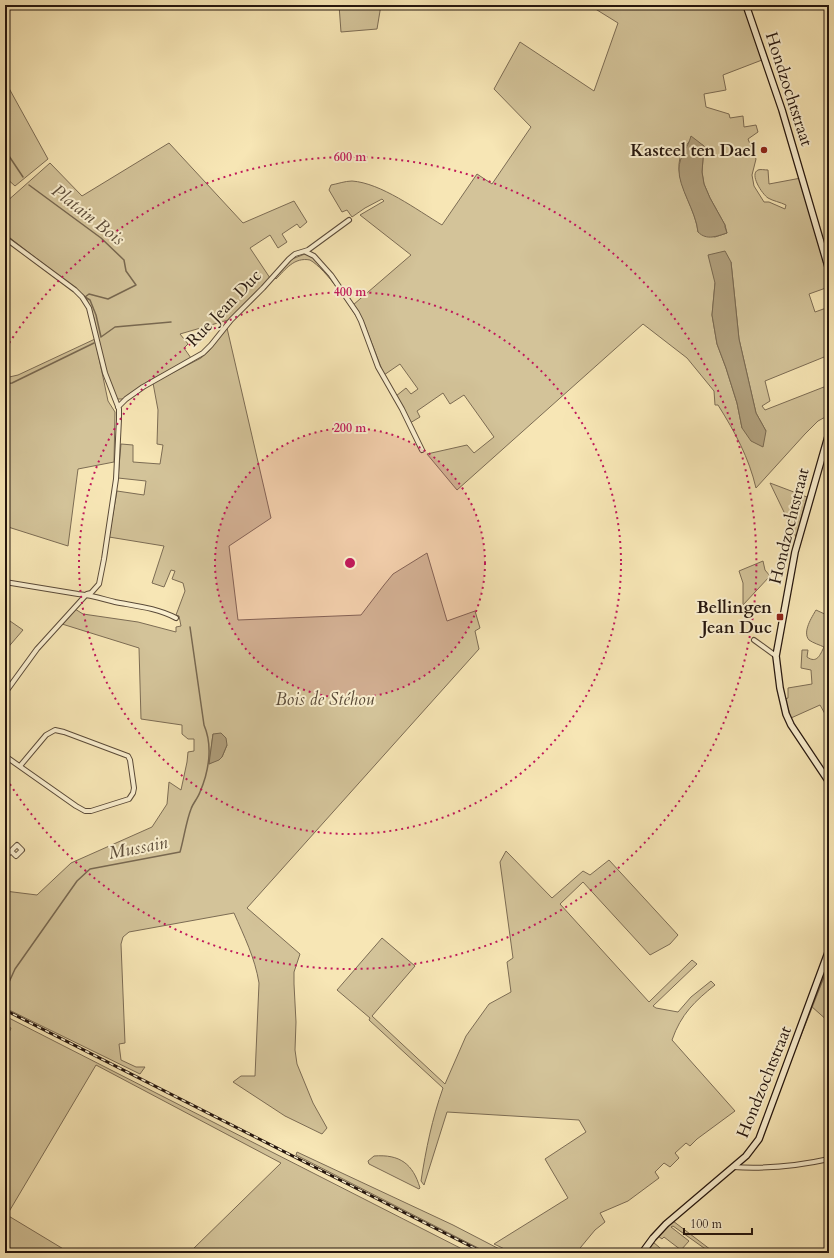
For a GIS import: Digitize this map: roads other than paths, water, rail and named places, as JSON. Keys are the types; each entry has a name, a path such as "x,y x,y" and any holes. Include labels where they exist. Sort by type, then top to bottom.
{"street":[{"name":"Hondzochtstraat","path":"746,5 782,110 829,270"},
{"name":"Rue Jean Duc","path":"118,407 134,393 203,353 231,320 263,288 282,265 295,254 306,251 349,220"},
{"path":"5,238 75,290 82,297 89,308 105,373 118,407 119,419 116,480 99,584 91,593 86,595 37,649 5,693"},
{"path":"306,251 314,256 331,275 357,313 378,367 402,409 422,450"},
{"name":"Hondzochtstraat","path":"829,433 795,552 776,656 780,688 790,725 829,782"},
{"path":"5,582 86,595 150,608 176,618"},
{"path":"754,640 776,656"},
{"path":"5,756 85,812 127,800 133,793 134,788 130,760 128,756 64,732 54,730 46,735 20,766"},
{"path":"5,857 11,851"},
{"name":"Hondzochtstraat","path":"642,1253 666,1224 743,1158 754,1147 759,1139 829,950"},
{"path":"743,1158 747,1168"},
{"path":"733,1167 747,1168 796,1166 829,1159"}],"waterway":[{"name":"Platain Bois","path":"5,150 23,177"},
{"name":"Platain Bois","path":"29,185 101,238 124,260 126,271 136,285 108,299 89,294 85,297"},
{"name":"Mussain","path":"85,297 90,300 96,315 101,337 115,327 171,322"},
{"name":"Mussain","path":"5,384 12,383 94,343"},
{"name":"Mussain","path":"5,991 15,969 77,881 90,869 180,852 189,814 206,776 209,758 207,733 204,725 190,627"},
{"path":"795,1050 829,964"}],"railway":[{"path":"5,1010 484,1253"}],"place":[{"name":"Kasteel ten Dael","path":"764,150"},
{"name":"Bellingen Jean Duc","path":"780,617"}],"park label":[{"name":"Bois de Stéhou","path":"325,699"}]}
